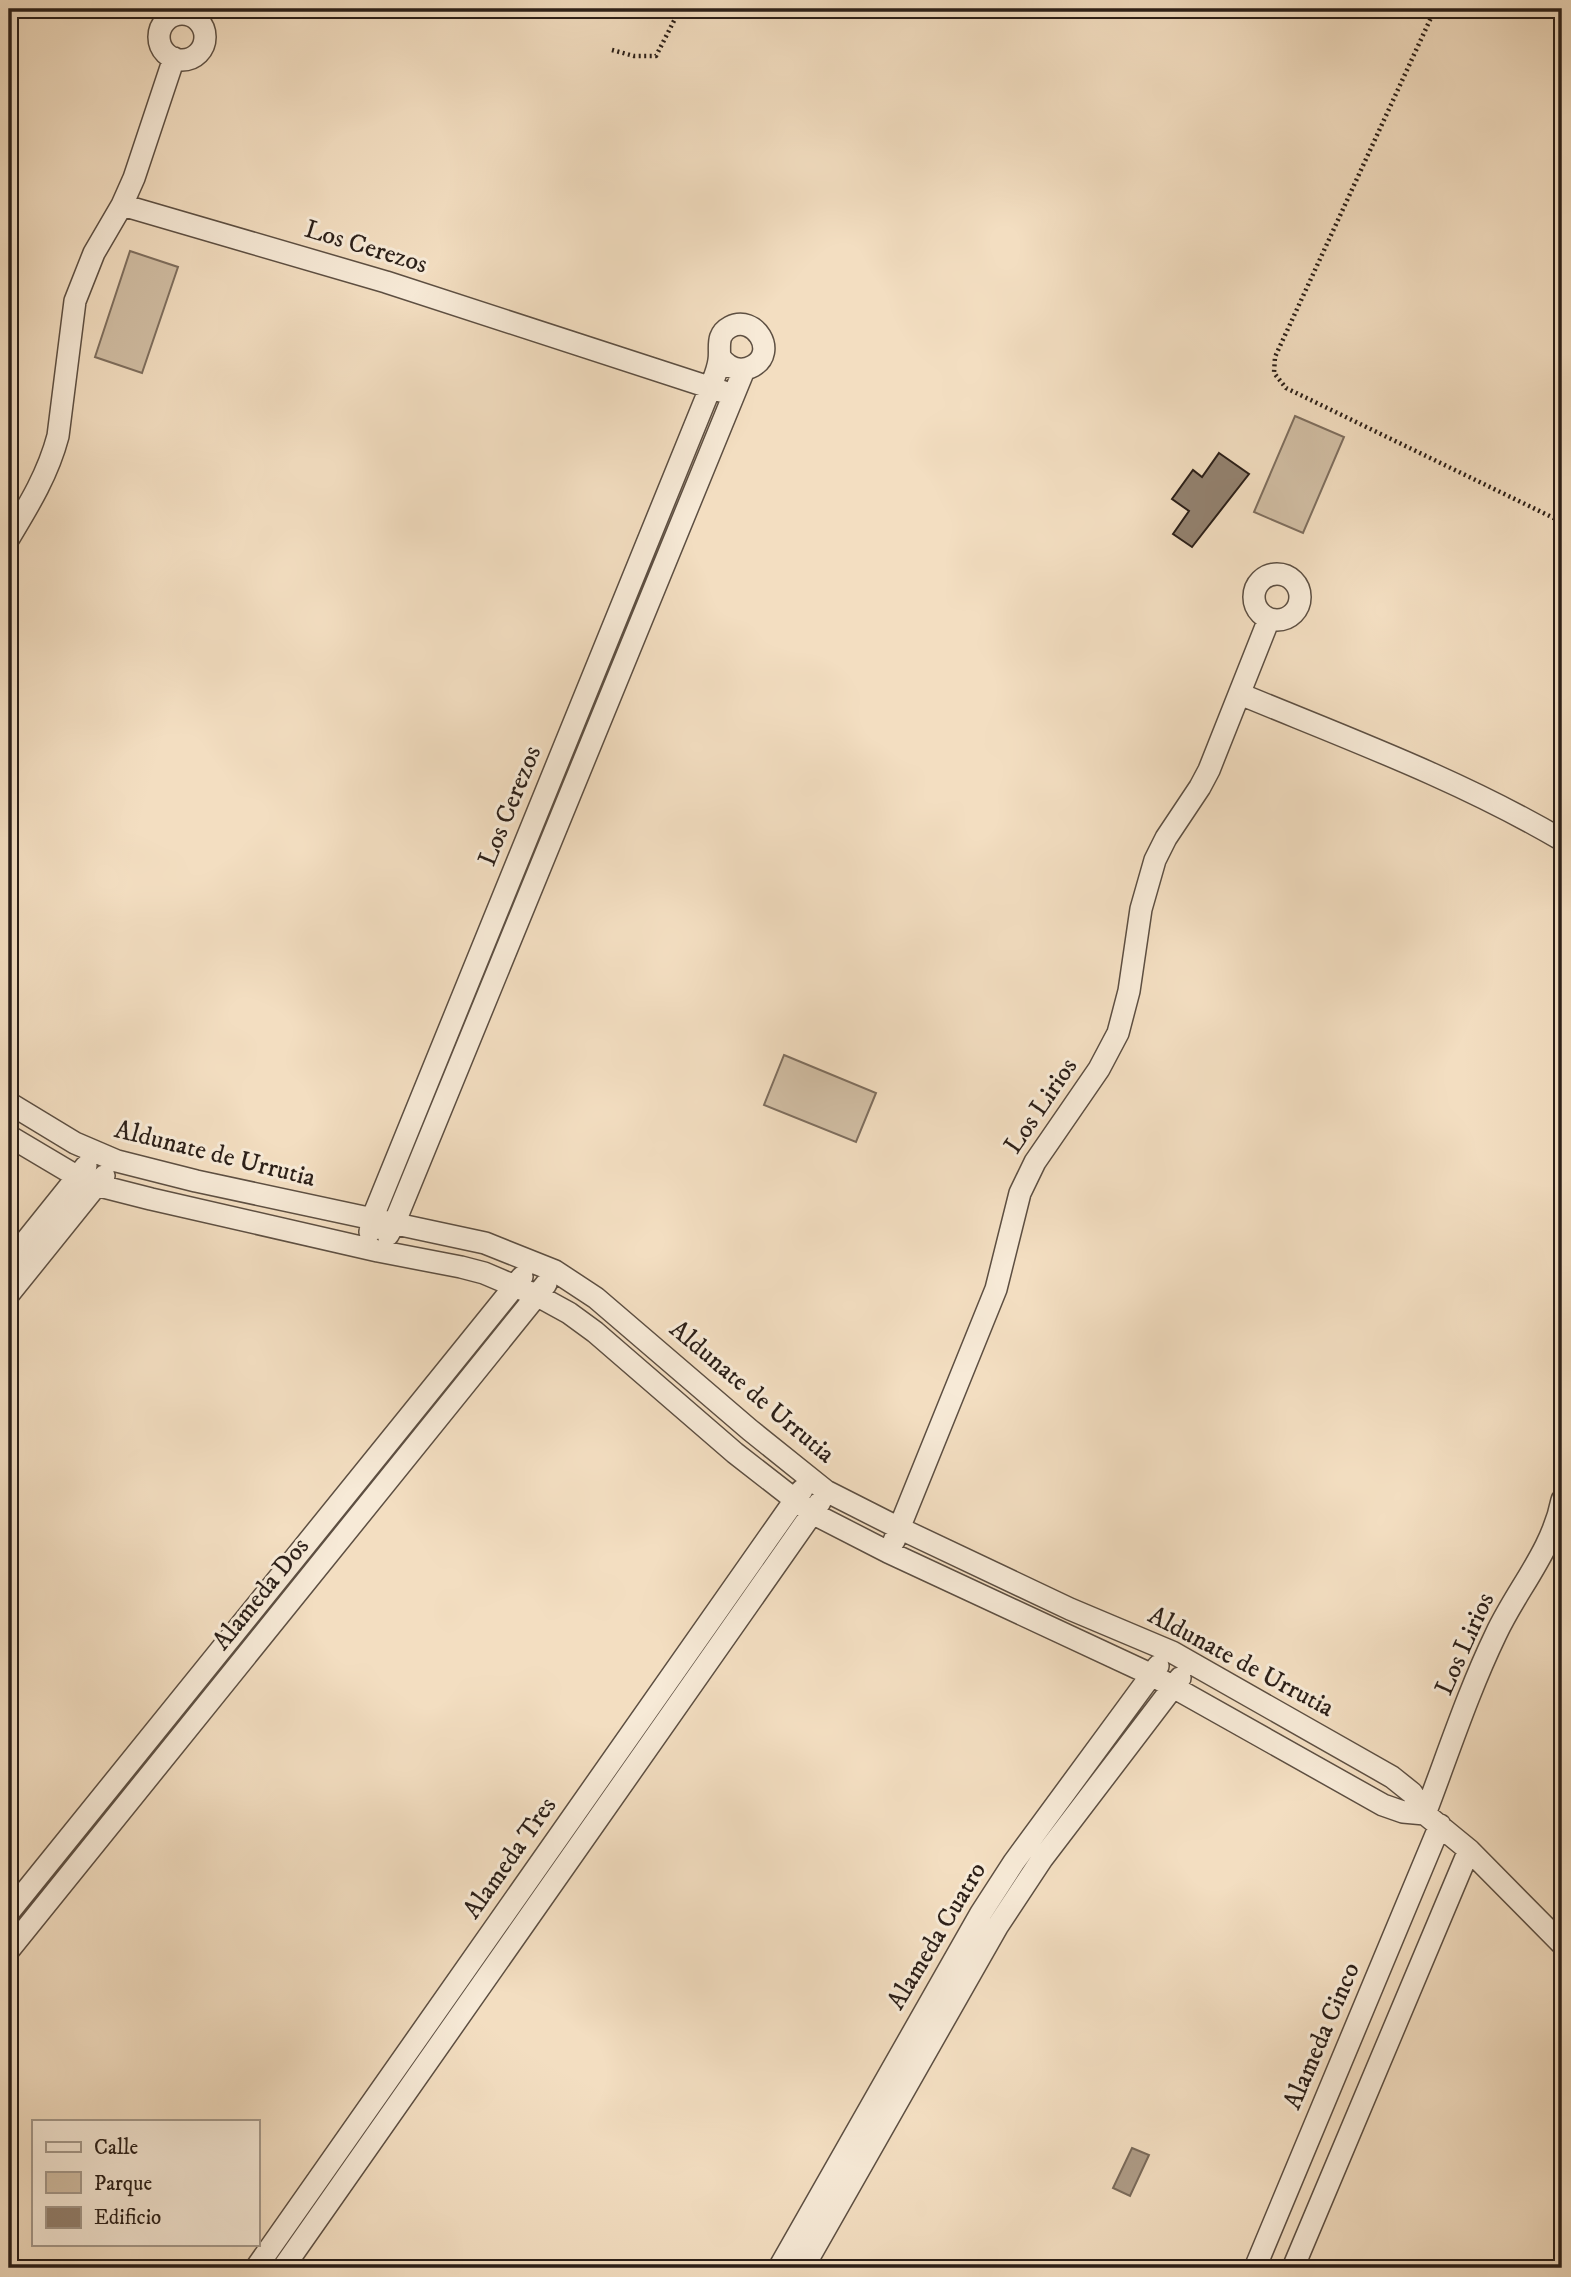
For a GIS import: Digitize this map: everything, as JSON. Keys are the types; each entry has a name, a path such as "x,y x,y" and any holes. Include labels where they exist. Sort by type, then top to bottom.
{"street":[{"path":"9,538 44,480 53,457 75,301 94,253 122,205 134,178 174,58"},
{"name":"Los Cerezos","path":"122,205 386,282 733,395"},
{"name":"Los Cerezos","path":"738,324 752,327 761,337 763,351 757,363 744,370 733,395 394,1224 373,1250 372,1219 711,386 720,357 719,342 725,330 738,324"},
{"path":"720,357 730,367 744,370"},
{"name":"Los Lirios","path":"888,1552 996,1289 1020,1194 1035,1162 1100,1069 1118,1033 1129,991 1141,909 1155,860 1209,771 1269,618"},
{"path":"1240,694 1427,771 1514,813 1562,840"},
{"name":"Aldunate de Urrutia","path":"9,1103 51,1130 117,1161 196,1181 485,1244 555,1271 603,1304 818,1485 899,1528 1070,1609 1172,1652 1392,1777 1412,1793 1433,1820 1469,1850 1562,1944"},
{"name":"Aldunate de Urrutia","path":"9,1136 87,1181 151,1199 373,1250 461,1267 484,1273 538,1296 589,1327 803,1507 888,1552 1150,1674 1383,1805 1433,1820"},
{"path":"9,1294 87,1181 96,1153"},
{"path":"9,1262 87,1181 117,1161"},
{"name":"Alameda Dos","path":"9,1912 516,1287 534,1261"},
{"name":"Alameda Dos","path":"9,1950 538,1296 555,1271"},
{"name":"Alameda Tres","path":"283,2268 818,1485"},
{"name":"Los Lirios","path":"1433,1820 1494,1638 1545,1549 1562,1500"},
{"name":"Alameda Tres","path":"256,2268 803,1507"},
{"name":"Alameda Cuatro","path":"779,2268 981,1913 1150,1674 1172,1652"},
{"name":"Alameda Cuatro","path":"803,2268 997,1927 1042,1859 1190,1664"},
{"name":"Alameda Cinco","path":"1255,2268 1433,1820"},
{"path":"1293,2268 1469,1850"}],"path":[{"path":"612,50 634,56 656,56 680,9"},
{"path":"1435,9 1275,357 1274,373 1286,388 1562,522"}],"green space":[{"path":"130,251 178,267 142,373 95,357"},
{"path":"1295,416 1344,437 1303,533 1254,512"},
{"path":"784,1055 876,1093 856,1142 764,1105"}],"shaded area":[{"path":"1132,2148 1149,2155 1130,2196 1113,2188"}],"building":[{"path":"1219,453 1249,474 1192,547 1173,534 1189,511 1172,499 1193,470 1202,477"}]}
